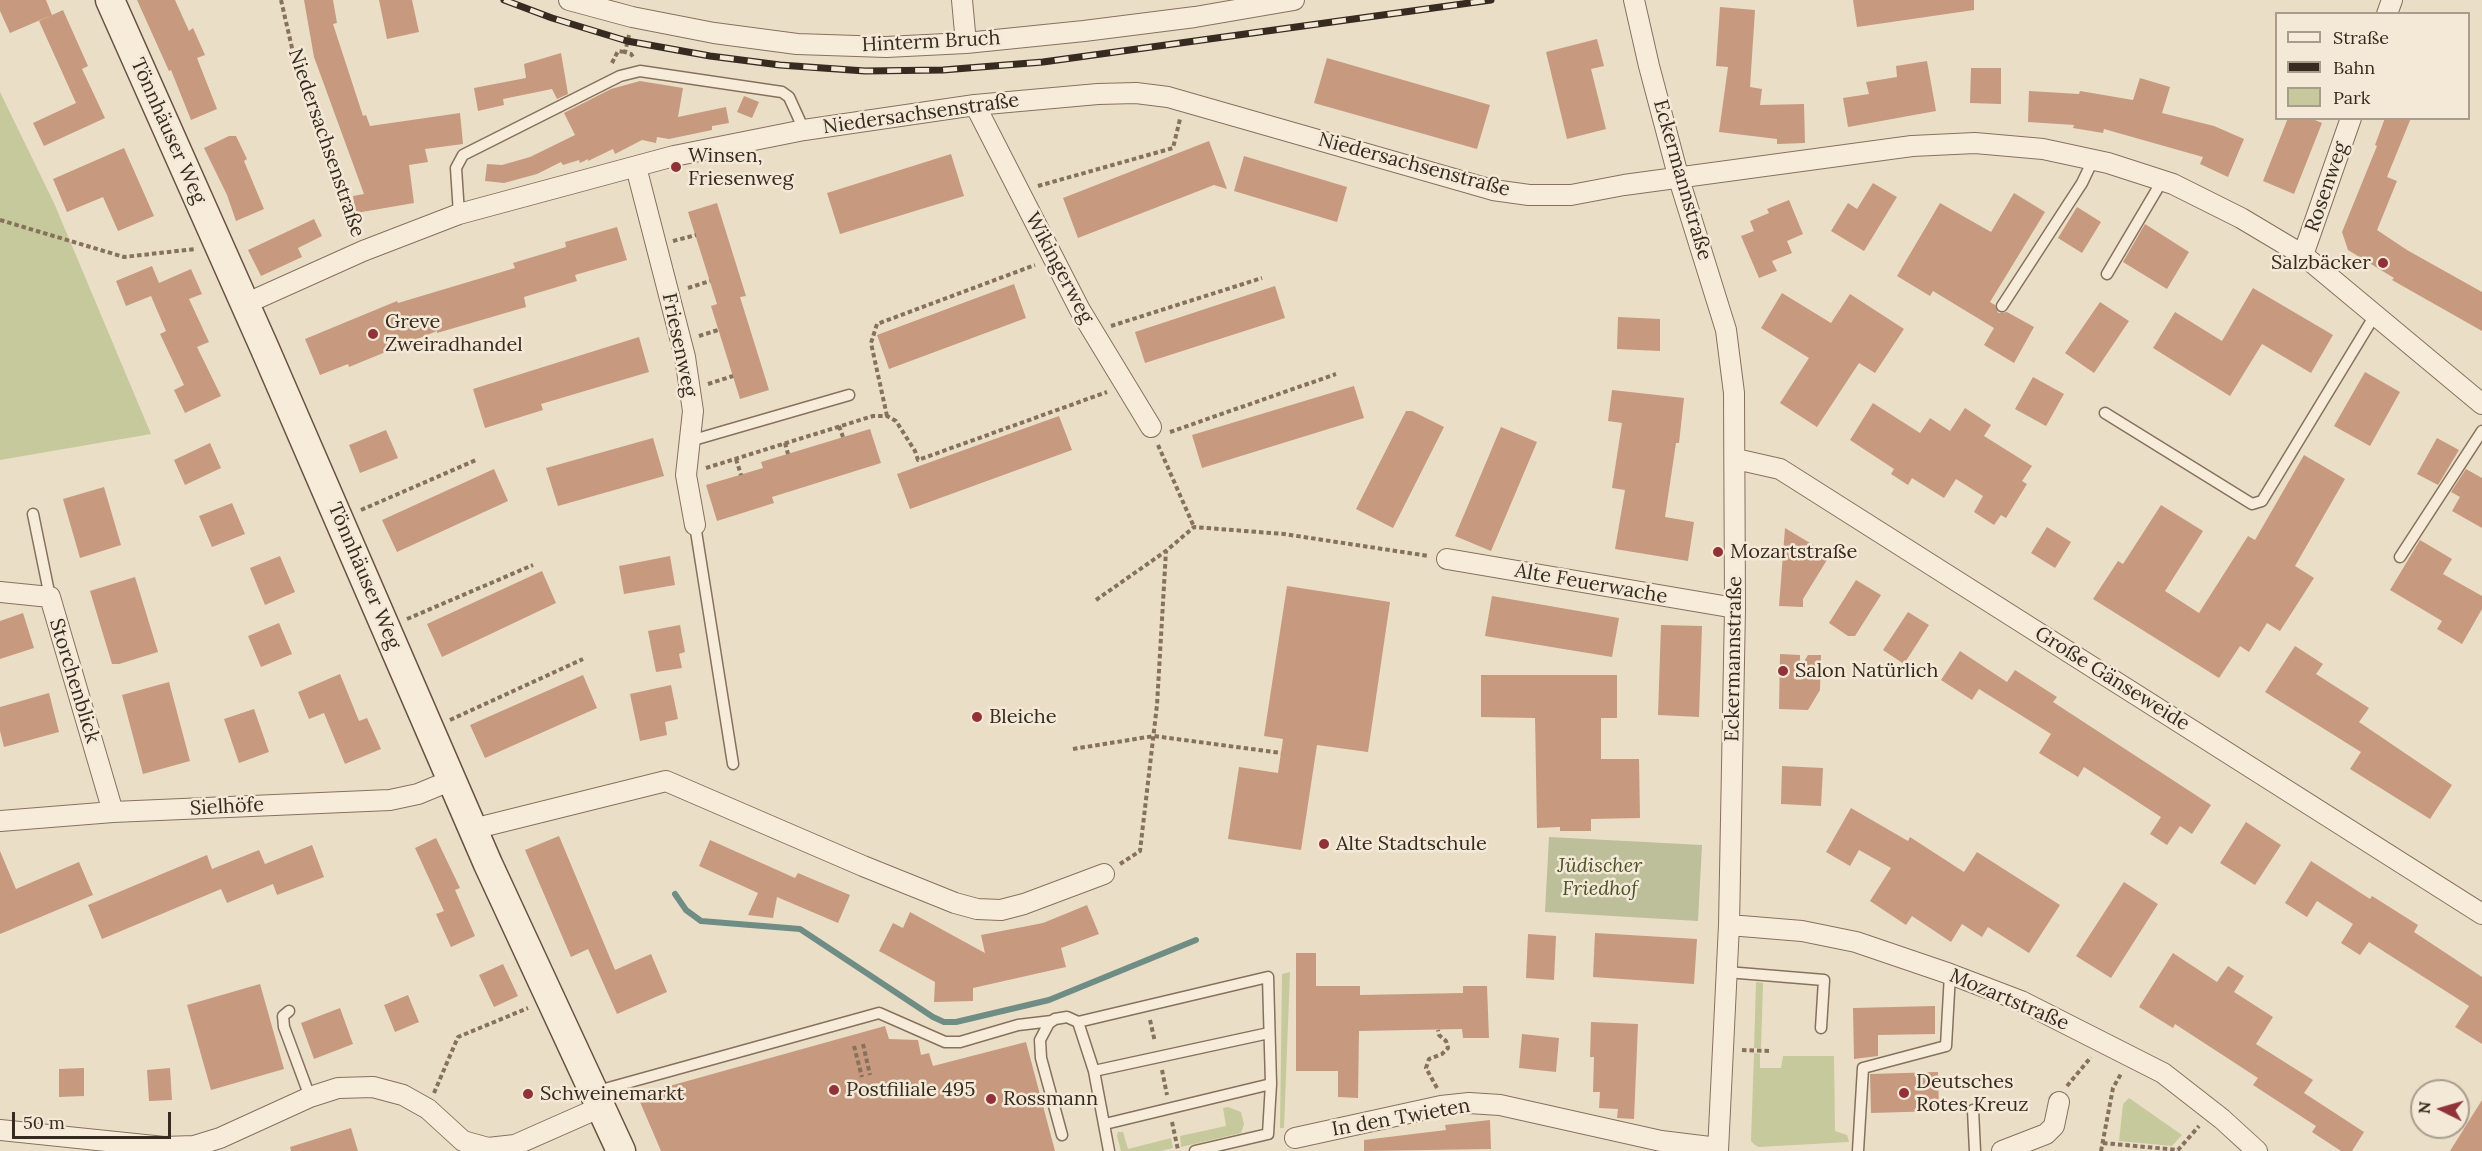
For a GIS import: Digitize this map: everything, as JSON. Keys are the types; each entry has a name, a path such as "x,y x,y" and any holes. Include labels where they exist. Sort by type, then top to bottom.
{"main road":[{"name":"Tönnhäuser Weg","path":"110,0 473,829 621,1151"}],"street":[{"name":"Hinterm Bruch","path":"569,0 631,8 714,33 797,44 886,47 966,43 1184,18 1294,0"},
{"path":"962,0 966,43"},
{"name":"Eckermannstraße","path":"1634,0 1679,179 1726,330 1734,393 1735,608 1728,925 1718,1150"},
{"name":"Niedersachsenstraße","path":"245,304 459,213 674,156 804,130 975,105 1098,94 1136,93 1184,101 1493,190 1529,195 1571,195 1912,146 1975,143 2043,149 2093,160 2162,181 2241,218 2303,255 2482,404"},
{"name":"Wikingerweg","path":"975,105 1093,332 1153,433"},
{"name":"Rosenweg","path":"2303,255 2349,120"},
{"name":"Friesenweg","path":"636,166 685,357 693,411 686,475 695,525"},
{"name":"Große Gänseweide","path":"1736,459 1780,469 2482,914"},
{"name":"Alte Feuerwache","path":"1447,559 1735,608"},
{"name":"Storchenblick","path":"0,592 50,597 113,812"},
{"name":"Sielhöfe","path":"0,821 113,812 390,800 418,794 452,780"},
{"path":"473,829 666,781 863,866 955,903 977,909 1001,910 1024,904 1104,874"},
{"name":"Mozartstraße","path":"1728,925 1802,931 1856,942 2021,1001 2163,1073 2212,1111 2257,1151"},
{"path":"0,1130 164,1147 194,1146 220,1138 310,1097 338,1088 373,1087 403,1095 428,1109 463,1141 489,1150 515,1145 597,1100"},
{"path":"2002,1151 2046,1134 2054,1126 2059,1102"},
{"name":"In den Twieten","path":"1295,1138 1469,1103 1500,1105 1662,1141 1718,1150"}],"lane":[{"path":"459,213 456,168 463,155 600,84 640,71 782,92 789,97 804,130"},
{"path":"2002,306 2082,183 2093,160"},
{"path":"2107,274 2162,181"},
{"path":"2105,413 2252,504 2262,501 2374,315"},
{"path":"690,441 849,395"},
{"path":"2400,557 2482,431"},
{"path":"33,514 50,597"},
{"path":"695,525 733,764"},
{"path":"1726,972 1824,980 1821,1028"},
{"path":"1858,1151 1863,1068 1946,1046 1950,974"},
{"path":"597,1100 879,1013 945,1042 960,1042 1018,1025 1052,1021 1061,1017 1078,1022 1268,976 1271,1084 1268,1134 1195,1151"},
{"path":"289,1011 283,1016 284,1027 310,1097"},
{"path":"1052,1021 1041,1040 1041,1058 1062,1135"},
{"path":"1078,1022 1094,1071 1109,1151"},
{"path":"1094,1071 1269,1033"},
{"path":"1105,1124 1271,1084"},
{"path":"1973,1110 1975,1151"}],"path":[{"name":"Niedersachsenstraße","path":"281,0 294,61 314,123 363,252"},
{"path":"631,8 625,52 631,54 640,71"},
{"path":"1019,192 1173,148 1184,101"},
{"path":"0,220 124,257 220,248"},
{"path":"887,416 871,343 877,324 1053,258"},
{"path":"1093,332 1262,278"},
{"path":"1194,527 1153,433 1336,374"},
{"path":"686,475 873,416 887,416 896,421 915,451 918,460 1124,386"},
{"path":"839,426 843,437"},
{"path":"785,443 788,454"},
{"path":"736,459 741,475"},
{"path":"339,519 476,460"},
{"path":"1096,600 1166,551 1194,527 1284,534 1447,559"},
{"path":"1104,874 1140,851 1154,736 1166,551"},
{"path":"386,627 533,565"},
{"path":"430,729 584,659"},
{"path":"1073,749 1154,736 1281,753"},
{"path":"428,1109 458,1037 551,998"},
{"path":"1146,1004 1179,1151"},
{"path":"1438,1030 1448,1048 1442,1054 1429,1059 1426,1068 1437,1089 1441,1107"},
{"path":"2059,1102 2062,1093 2102,1042"},
{"path":"863,1044 870,1075"},
{"path":"854,1046 862,1077"},
{"path":"1723,1049 1768,1051"},
{"path":"2101,1151 2113,1088 2130,1056"},
{"path":"2103,1143 2178,1150 2212,1111"}],"green space":[{"path":"0,92 54,203 151,434 0,460"},
{"name":"Jüdischer Friedhof","path":"1549,837 1702,845 1698,921 1545,912"},
{"path":"1290,972 1284,1128 1280,1128 1282,974"},
{"path":"1756,982 1763,983 1761,1048 1754,1048"},
{"path":"1754,1053 1760,1054 1760,1068 1781,1068 1783,1056 1834,1056 1835,1131 1847,1135 1849,1142 1759,1147 1755,1145 1751,1141"},
{"path":"2129,1098 2182,1135 2172,1146 2119,1141 2123,1104"},
{"path":"1228,1107 1241,1112 1244,1124 1241,1133 1181,1147 1180,1136 1226,1126 1223,1108"},
{"path":"1118,1132 1123,1132 1128,1149 1171,1138 1173,1148 1161,1151 1121,1151"}],"building":[{"path":"0,0 46,0 52,15 10,33 0,11"},
{"path":"137,0 175,0 189,31 193,28 205,55 197,58 217,109 191,120 171,70 169,71"},
{"path":"304,0 333,0 337,23 333,24 363,116 366,115 370,126 460,113 463,144 425,149 428,162 409,165 414,203 356,213 353,196 364,194 314,57"},
{"path":"379,0 412,0 419,32 387,39"},
{"path":"1853,0 1974,0 1974,10 1857,27"},
{"path":"1720,7 1755,10 1750,87 1762,89 1760,105 1804,104 1805,143 1777,144 1777,139 1719,132 1728,67 1716,66"},
{"path":"63,10 88,66 82,69 105,118 44,146 33,123 76,103 39,21"},
{"path":"1597,39 1604,66 1591,69 1606,129 1567,139 1546,52"},
{"path":"561,53 568,94 557,99 552,89 503,99 504,105 478,111 474,88 526,78 524,64"},
{"path":"1327,58 1490,105 1477,149 1314,103"},
{"path":"1927,61 1936,111 1848,127 1843,98 1869,94 1866,82 1897,77 1896,66"},
{"path":"1971,68 2001,68 2001,104 1970,103"},
{"path":"2140,78 2170,87 2162,113 2214,126 2244,139 2228,177 2200,164 2203,157 2104,129 2103,133 2073,128 2074,125 2028,122 2029,91 2079,94 2080,91 2133,100"},
{"path":"640,81 683,88 678,117 726,107 729,123 712,126 712,130 669,139 657,137 656,143 642,140 615,154 613,149 580,163 579,160 563,165 561,162 537,174 504,183 485,181 487,164 502,165 530,157 575,135 564,113 611,89"},
{"path":"744,96 759,102 752,118 737,112"},
{"path":"2287,120 2315,120 2322,123 2294,194 2263,181"},
{"path":"2384,120 2410,120 2387,177 2397,181 2377,230 2407,250 2482,292 2482,331 2392,280 2394,278 2348,250 2342,232 2377,146 2375,145"},
{"path":"229,136 236,136 247,159 244,161 264,209 236,221 227,195 204,148"},
{"path":"1209,141 1227,189 1214,185 1078,238 1063,198"},
{"path":"124,148 154,216 118,231 103,197 67,212 53,179"},
{"path":"951,154 964,196 840,234 827,193"},
{"path":"1244,156 1347,187 1337,222 1234,191"},
{"path":"1873,183 1897,197 1864,251 1831,231 1848,203 1857,209"},
{"path":"2014,193 2045,212 1990,302 1995,305 1998,313 2007,312 2034,327 2014,363 1984,345 1994,328 1933,291 1930,296 1897,276 1940,203 1991,232"},
{"path":"1789,200 1803,234 1787,241 1792,253 1772,261 1777,271 1759,278 1741,236 1754,231 1750,221 1769,213 1767,209"},
{"path":"717,203 746,296 740,297 769,390 740,399 711,306 717,304 688,212"},
{"path":"2077,207 2101,222 2082,253 2058,238"},
{"path":"314,219 322,236 298,248 302,257 261,276 248,250"},
{"path":"2145,224 2189,252 2167,289 2123,262"},
{"path":"617,227 627,260 575,275 577,281 524,297 526,307 437,333 437,331 349,367 348,364 320,375 305,339 397,301 398,303 515,268 513,263 566,247 565,242"},
{"path":"152,266 159,283 191,269 202,294 189,299 209,342 197,347 221,396 185,413 174,390 184,385 160,334 166,331 151,296 126,306 116,281"},
{"path":"1014,284 1026,318 889,369 877,335"},
{"path":"1275,286 1285,318 1145,363 1135,332"},
{"path":"2253,288 2333,335 2311,373 2262,344 2230,396 2153,348 2175,312 2222,341"},
{"path":"1782,293 1831,323 1850,294 1904,329 1875,373 1859,363 1817,427 1780,403 1809,358 1761,328"},
{"path":"2100,302 2129,321 2094,373 2065,353"},
{"path":"1618,317 1660,319 1660,351 1617,349"},
{"path":"639,337 649,372 541,404 543,410 485,428 473,389"},
{"path":"2365,372 2400,392 2370,446 2334,426"},
{"path":"2033,377 2064,394 2046,426 2015,409"},
{"path":"1354,386 1364,418 1202,468 1192,435"},
{"path":"1612,390 1684,398 1679,443 1676,443 1665,517 1694,522 1688,561 1615,549 1625,490 1612,488 1622,423 1608,421"},
{"path":"1873,403 1920,433 1930,418 1950,431 1965,408 1991,425 1984,436 2032,466 2022,481 2027,484 2006,518 2001,515 1994,525 1974,512 1983,496 1956,479 1944,498 1912,478 1908,485 1891,474 1894,469 1850,440"},
{"path":"1406,411 1412,411 1444,427 1393,528 1356,509"},
{"path":"1059,416 1072,450 910,509 897,474"},
{"path":"1501,427 1537,442 1491,551 1455,536"},
{"path":"870,429 881,463 772,497 774,503 717,521 706,485 763,468 761,462"},
{"path":"386,430 398,458 360,473 349,445"},
{"path":"653,438 664,476 558,506 546,468"},
{"path":"2437,438 2459,450 2438,485 2417,474"},
{"path":"210,443 221,468 185,485 174,460"},
{"path":"2304,455 2345,479 2295,566 2314,578 2280,631 2267,623 2249,652 2240,646 2219,678 2093,599 2118,561 2123,564 2161,505 2203,531 2165,591 2199,613 2248,536 2255,540"},
{"path":"494,469 508,501 397,552 382,520"},
{"path":"2466,469 2482,478 2482,528 2452,511 2460,497 2451,492"},
{"path":"104,487 121,545 80,558 63,499"},
{"path":"232,503 245,534 212,547 199,516"},
{"path":"2047,527 2071,542 2055,568 2031,553"},
{"path":"1785,528 1830,555 1803,599 1803,607 1779,606"},
{"path":"2420,540 2452,559 2443,574 2482,596 2482,609 2462,644 2437,629 2442,621 2390,590"},
{"path":"280,556 295,592 265,605 250,568"},
{"path":"670,556 675,585 624,594 619,566"},
{"path":"542,571 556,603 442,657 427,624"},
{"path":"135,577 158,652 112,664 90,591"},
{"path":"1856,580 1881,595 1855,636 1848,636 1829,623"},
{"path":"1287,586 1390,602 1368,752 1317,745 1301,850 1228,839 1239,767 1278,773 1283,739 1264,736"},
{"path":"1492,596 1619,618 1612,657 1485,636"},
{"path":"1908,612 1929,625 1904,664 1883,650"},
{"path":"23,613 34,648 0,659 0,621"},
{"path":"279,623 292,654 261,667 248,636"},
{"path":"680,625 685,652 679,654 682,668 656,672 648,631"},
{"path":"1661,625 1702,626 1699,717 1658,715"},
{"path":"2295,646 2323,664 2316,674 2369,708 2359,722 2452,785 2430,819 2350,769 2361,752 2265,692"},
{"path":"1960,651 2007,682 2015,670 2057,697 2053,702 2211,805 2192,834 2180,826 2167,845 2150,834 2161,817 2084,767 2078,777 2039,753 2051,734 1979,689 1972,700 1941,680"},
{"path":"1780,654 1800,655 1800,668 1808,655 1821,655 1820,690 1808,710 1779,709"},
{"path":"340,674 359,721 367,718 381,749 345,764 324,713 309,719 298,692"},
{"path":"583,675 597,708 485,758 470,725"},
{"path":"1481,675 1617,675 1617,718 1601,718 1601,759 1639,759 1640,818 1591,819 1591,831 1560,831 1560,827 1537,828 1535,718 1481,717"},
{"path":"169,682 190,761 143,774 122,695"},
{"path":"671,685 678,719 665,722 667,735 640,741 630,694"},
{"path":"49,693 59,732 4,747 0,731 0,707"},
{"path":"254,709 269,752 239,763 224,719"},
{"path":"1782,766 1823,768 1821,806 1781,804"},
{"path":"1851,808 1908,841 1910,837 1964,872 1977,852 2060,905 2029,953 1988,927 1982,937 1962,924 1951,942 1912,916 1906,925 1870,901 1891,868 1859,850 1850,866 1826,852"},
{"path":"2246,822 2281,845 2255,885 2220,863"},
{"path":"559,836 615,970 651,954 667,992 617,1014 588,949 571,957 525,850"},
{"path":"436,838 460,888 455,890 475,936 451,947 436,914 444,911 415,848"},
{"path":"710,840 795,878 798,873 850,895 838,923 777,897 773,918 748,915 758,893 699,866"},
{"path":"312,845 324,877 277,895 273,884 227,903 221,889 102,939 88,905 207,855 212,869 259,850 265,864"},
{"path":"0,851 16,889 79,862 93,895 0,934"},
{"path":"2311,861 2370,899 2372,896 2418,925 2414,932 2482,977 2482,1044 2455,1027 2469,1006 2369,942 2360,955 2341,943 2353,924 2317,901 2307,917 2285,903"},
{"path":"2124,882 2158,904 2111,978 2076,956"},
{"path":"1087,905 1099,934 1061,948 1066,967 973,988 973,1001 934,1002 935,982 879,951 893,923 903,928 910,912 985,953 981,935 1043,923"},
{"path":"1595,933 1697,939 1694,984 1593,977"},
{"path":"1528,934 1556,936 1554,980 1526,978"},
{"path":"1296,953 1316,953 1316,986 1360,986 1360,995 1463,993 1463,986 1487,986 1489,1038 1463,1038 1462,1029 1359,1031 1358,1098 1338,1097 1338,1071 1296,1071"},
{"path":"2173,953 2217,982 2228,966 2244,976 2234,992 2273,1017 2256,1044 2313,1080 2304,1093 2364,1132 2352,1151 2341,1151 2312,1132 2316,1126 2253,1085 2258,1078 2175,1024 2173,1028 2139,1007"},
{"path":"503,964 518,996 494,1007 479,975"},
{"path":"260,984 284,1069 211,1090 187,1005"},
{"path":"408,995 419,1022 395,1032 384,1005"},
{"path":"1935,1006 1935,1034 1878,1035 1878,1056 1854,1059 1853,1008"},
{"path":"340,1008 353,1044 314,1059 301,1023"},
{"path":"1591,1022 1638,1024 1634,1119 1617,1118 1618,1109 1599,1108 1600,1092 1593,1092 1594,1057 1590,1057"},
{"path":"885,1026 889,1039 918,1040 921,1055 929,1053 933,1066 1026,1042 1055,1151 661,1151 637,1095"},
{"path":"1522,1034 1559,1038 1556,1072 1519,1068"},
{"path":"84,1068 84,1096 59,1097 59,1069"},
{"path":"170,1068 172,1100 149,1101 147,1070"},
{"name":"Deutsches Rotes Kreuz","path":"1938,1072 1939,1111 1871,1113 1870,1074"},
{"path":"2482,1100 2482,1151 2450,1151 2458,1139 2470,1139 2470,1119"},
{"path":"1490,1120 1491,1149 1364,1151 1364,1140 1446,1130 1445,1125"},
{"path":"351,1128 358,1151 291,1151 290,1147"}],"waterway":[{"path":"675,894 686,910 701,921 800,929 944,1022 956,1022 1049,1000 1196,940"}],"railway":[{"path":"504,0 552,18 627,41 710,56 780,65 865,71 943,70 1043,62 1491,0"}],"place":[{"name":"Winsen, Friesenweg","path":"676,167"},
{"name":"Salzbäcker","path":"2383,263"},
{"name":"Greve Zweiradhandel","path":"373,334"},
{"name":"Mozartstraße","path":"1718,552"},
{"name":"Salon Natürlich","path":"1783,671"},
{"name":"Bleiche","path":"977,717"},
{"name":"Alte Stadtschule","path":"1324,844"},
{"name":"Postfiliale 495","path":"834,1090"},
{"name":"Deutsches Rotes Kreuz","path":"1904,1093"},
{"name":"Schweinemarkt","path":"528,1094"},
{"name":"Rossmann","path":"991,1099"}]}
